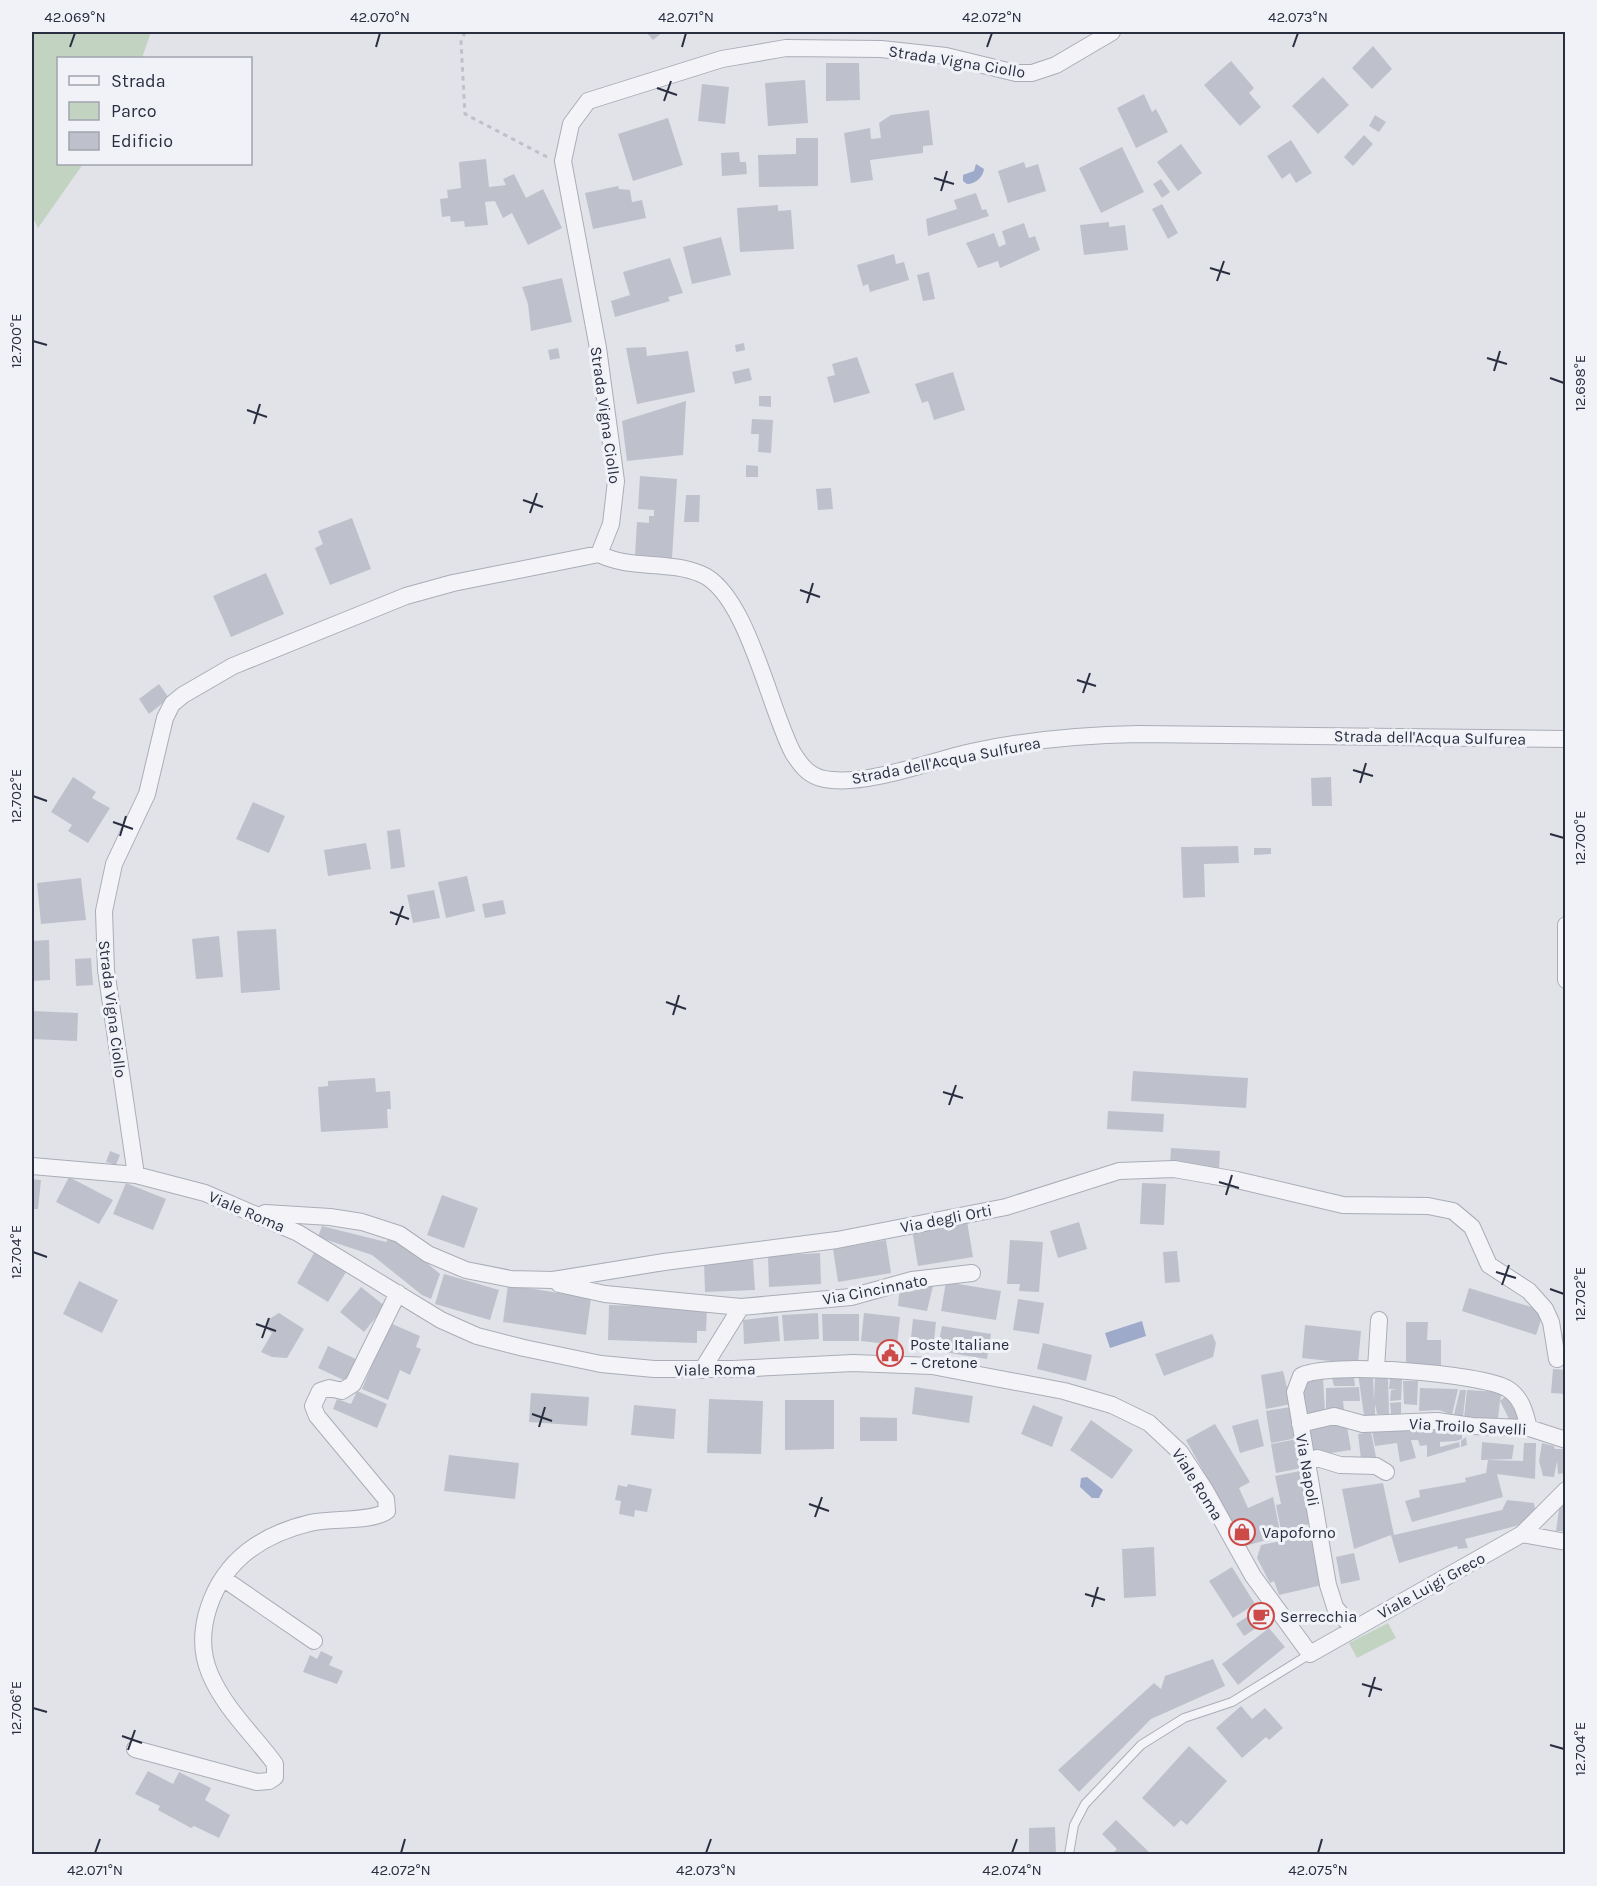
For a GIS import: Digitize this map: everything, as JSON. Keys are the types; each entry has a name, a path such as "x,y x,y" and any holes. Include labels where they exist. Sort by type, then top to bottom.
{"street":[{"name":"Strada Vigna Ciollo","path":"136,1175 106,969 104,911 114,864 147,794 165,718 172,704 183,695 233,666 406,596 453,583 598,554 611,525 616,481 598,348 564,166 564,148 571,124 588,101 722,58 786,48 880,48 946,56 1016,73 1032,73 1056,65 1112,32"},
{"name":"Strada dell'Acqua Sulfurea","path":"598,554 623,562 689,569 708,577 720,586 739,616 793,753 806,772 829,780 865,778 979,750 1081,736 1139,734 1566,739"},
{"path":"1566,925 1566,980"},
{"name":"Viale Roma","path":"32,1166 136,1175 205,1193 255,1213 309,1240 441,1320 477,1336 507,1344 610,1366 702,1370 839,1364 932,1366 1064,1391 1122,1409 1159,1430 1187,1461 1253,1576 1310,1654"},
{"name":"Via degli Orti","path":"255,1213 330,1217 362,1222 399,1233 428,1254 466,1270 511,1279 543,1280 846,1238 1016,1204 1119,1171 1174,1169 1237,1180 1343,1205 1428,1206 1453,1211 1472,1227 1489,1265 1529,1291 1545,1308 1551,1322 1557,1359"},
{"name":"Via Cincinnato","path":"543,1280 605,1294 741,1308 851,1297 912,1280 972,1273"},
{"path":"135,1749 257,1782 269,1781 275,1777 274,1764 226,1702 210,1674 202,1641 205,1621 224,1579 246,1552 279,1534 310,1523 372,1517 387,1511 386,1499 317,1416 313,1406 320,1391 329,1388 342,1391 353,1384 398,1293"},
{"path":"702,1370 741,1308"},
{"path":"1379,1320 1376,1370 1449,1376 1503,1386 1519,1399 1529,1428"},
{"name":"Via Napoli","path":"1353,1629 1338,1613 1330,1593 1295,1387 1301,1376 1320,1370 1376,1370"},
{"name":"Via Troilo Savelli","path":"1300,1424 1338,1416 1363,1424 1427,1420 1529,1428 1566,1440"},
{"path":"1317,1458 1340,1465 1376,1466 1386,1472"},
{"name":"Viale Luigi Greco","path":"1310,1654 1522,1534 1566,1491"},
{"path":"1522,1534 1566,1542"},
{"path":"224,1579 314,1641"}],"lane":[{"path":"1069,1854 1074,1825 1082,1808 1141,1745 1184,1718 1232,1702 1310,1654"}],"path":[{"path":"465,32 461,42 465,114 564,166"}],"green space":[{"path":"32,32 151,32 142,57 57,57 57,165 82,165 38,228 32,216"},
{"path":"1388,1623 1396,1638 1357,1658 1349,1643"}],"water":[{"path":"976,164 984,169 982,175 978,180 967,184 963,181 963,175 974,171"},
{"path":"1142,1321 1146,1336 1110,1348 1105,1333"},
{"path":"1087,1477 1103,1490 1099,1498 1092,1498 1080,1487 1081,1478"}],"building":[{"path":"646,32 663,32 653,40"},
{"path":"1373,46 1392,69 1372,89 1352,68"},
{"path":"1231,61 1254,88 1249,93 1261,107 1240,126 1204,85"},
{"path":"826,63 859,63 860,100 826,101"},
{"path":"1323,77 1349,105 1318,134 1292,106"},
{"path":"805,80 808,123 768,126 765,83"},
{"path":"702,84 729,87 725,124 698,121"},
{"path":"1144,94 1152,112 1156,109 1168,132 1136,148 1117,108"},
{"path":"929,110 933,145 923,146 923,153 870,160 873,180 851,183 844,133 870,128 871,139 881,138 879,123 891,115"},
{"path":"1375,115 1386,122 1379,132 1369,126"},
{"path":"668,118 683,165 633,181 618,134"},
{"path":"1364,135 1373,144 1353,166 1344,157"},
{"path":"796,138 818,138 818,186 759,187 758,155 796,154"},
{"path":"1291,140 1312,173 1296,183 1290,173 1282,179 1267,156"},
{"path":"1181,144 1202,173 1178,191 1157,162"},
{"path":"1122,147 1144,192 1101,213 1079,168"},
{"path":"739,152 740,162 746,162 747,174 722,176 721,153"},
{"path":"486,159 489,187 506,185 503,179 514,174 526,198 543,189 562,228 528,245 512,213 503,218 495,201 485,202 488,225 465,227 464,221 451,222 450,216 442,217 440,199 448,198 447,190 461,188 459,162"},
{"path":"1024,162 1026,168 1038,164 1046,191 1008,203 998,171"},
{"path":"1161,179 1170,192 1162,198 1153,184"},
{"path":"618,186 619,189 630,190 632,202 642,200 646,218 593,229 585,193"},
{"path":"976,193 982,210 986,209 989,216 928,236 926,219 957,209 954,200"},
{"path":"1162,204 1178,233 1168,239 1152,209"},
{"path":"778,205 778,211 791,210 794,249 740,252 737,208"},
{"path":"1109,222 1109,227 1125,225 1128,250 1084,255 1080,225"},
{"path":"1024,223 1029,238 1035,236 1040,250 1000,268 998,261 978,268 966,243 994,233 999,247 1006,244 1002,231"},
{"path":"721,237 731,275 692,284 683,247"},
{"path":"894,254 896,264 904,262 909,280 870,292 868,284 863,286 857,265"},
{"path":"670,258 683,293 668,297 670,301 615,317 611,301 630,295 623,272"},
{"path":"929,272 935,299 923,301 917,275"},
{"path":"562,278 572,322 531,331 528,304 522,287"},
{"path":"744,343 745,350 736,352 735,345"},
{"path":"646,347 647,356 688,351 695,392 637,404 626,348"},
{"path":"558,348 560,358 550,360 548,350"},
{"path":"857,357 870,393 834,403 827,377 835,375 832,364"},
{"path":"749,368 752,380 735,384 732,372"},
{"path":"953,372 965,410 934,420 928,401 922,403 915,384"},
{"path":"759,396 771,396 771,407 759,406"},
{"path":"686,401 683,455 627,461 622,421"},
{"path":"752,419 773,420 771,453 758,452 759,434 751,434"},
{"path":"746,465 758,466 758,477 746,477"},
{"path":"640,476 677,479 672,558 635,555 637,522 649,523 649,516 654,516 654,510 638,509"},
{"path":"831,488 833,509 818,510 816,489"},
{"path":"686,495 700,495 699,522 684,522"},
{"path":"352,518 371,569 330,585 315,548 323,544 318,531"},
{"path":"266,573 284,614 231,637 213,596"},
{"path":"159,684 169,698 149,714 139,699"},
{"path":"73,777 96,792 92,798 110,808 88,843 68,831 72,825 51,812"},
{"path":"1331,777 1332,806 1312,806 1311,778"},
{"path":"253,802 285,816 269,853 236,839"},
{"path":"400,829 405,867 391,869 387,831"},
{"path":"366,843 371,869 328,876 324,850"},
{"path":"1238,846 1239,863 1204,864 1205,897 1183,898 1181,847"},
{"path":"1254,848 1271,848 1271,854 1254,855"},
{"path":"467,876 475,911 446,918 438,882"},
{"path":"81,878 86,920 41,924 37,883"},
{"path":"434,890 440,918 413,923 407,895"},
{"path":"503,900 506,914 485,918 482,904"},
{"path":"276,929 280,990 241,993 237,931"},
{"path":"219,936 223,977 196,979 192,939"},
{"path":"49,940 50,980 32,981 32,941"},
{"path":"91,958 93,985 76,986 75,959"},
{"path":"32,1011 78,1013 77,1041 32,1039"},
{"path":"1133,1071 1248,1078 1246,1108 1131,1101"},
{"path":"375,1078 376,1092 390,1091 391,1109 387,1109 388,1128 321,1132 318,1087 328,1086 328,1081"},
{"path":"1108,1111 1164,1114 1163,1132 1107,1129"},
{"path":"1171,1148 1220,1151 1219,1170 1170,1166"},
{"path":"110,1151 120,1155 116,1165 106,1162"},
{"path":"69,1177 113,1200 99,1224 56,1202"},
{"path":"32,1179 41,1180 38,1209 32,1209"},
{"path":"126,1183 166,1199 153,1230 113,1214"},
{"path":"1142,1183 1166,1184 1164,1225 1140,1224"},
{"path":"442,1195 478,1208 464,1248 427,1235"},
{"path":"967,1221 973,1257 918,1266 912,1230"},
{"path":"1079,1222 1087,1249 1058,1258 1050,1231"},
{"path":"322,1226 386,1242 393,1234 440,1274 431,1299 422,1295 372,1255 318,1237"},
{"path":"886,1240 891,1273 838,1282 833,1249"},
{"path":"1010,1240 1043,1242 1039,1292 1019,1291 1020,1284 1007,1284"},
{"path":"1177,1251 1180,1282 1165,1283 1163,1252"},
{"path":"314,1253 346,1272 328,1302 297,1283"},
{"path":"820,1253 821,1284 769,1287 768,1256"},
{"path":"753,1260 755,1290 705,1292 704,1262"},
{"path":"444,1274 499,1290 490,1320 435,1304"},
{"path":"79,1281 118,1300 102,1333 63,1314"},
{"path":"946,1282 1001,1291 996,1320 941,1311"},
{"path":"508,1285 591,1298 586,1335 503,1322"},
{"path":"900,1285 933,1286 927,1311 898,1306"},
{"path":"361,1287 385,1306 364,1332 340,1312"},
{"path":"1469,1288 1544,1311 1536,1335 1462,1311"},
{"path":"1018,1299 1044,1303 1039,1334 1013,1330"},
{"path":"609,1305 707,1308 706,1331 697,1331 697,1343 608,1340"},
{"path":"279,1313 304,1329 287,1358 272,1357 261,1352 272,1333 267,1329 269,1319"},
{"path":"818,1313 819,1339 784,1341 782,1315"},
{"path":"864,1313 900,1317 897,1345 861,1341"},
{"path":"822,1314 859,1314 859,1341 823,1341"},
{"path":"778,1316 780,1341 744,1344 743,1320"},
{"path":"913,1319 936,1322 933,1350 910,1347"},
{"path":"1406,1322 1428,1322 1427,1340 1441,1340 1441,1367 1406,1367"},
{"path":"390,1323 420,1336 416,1347 421,1349 410,1375 400,1370 388,1400 362,1389"},
{"path":"1305,1325 1361,1331 1358,1364 1302,1358"},
{"path":"942,1326 991,1334 987,1359 937,1351"},
{"path":"1566,1326 1566,1345 1560,1343"},
{"path":"1212,1334 1216,1343 1213,1357 1164,1376 1155,1354"},
{"path":"1043,1343 1092,1355 1086,1381 1037,1369"},
{"path":"328,1346 362,1362 352,1384 318,1368"},
{"path":"1553,1369 1566,1370 1566,1394 1551,1393"},
{"path":"1283,1371 1291,1404 1266,1409 1261,1375"},
{"path":"1358,1374 1373,1374 1374,1401 1375,1376 1388,1378 1389,1414 1377,1414 1375,1404 1375,1415 1364,1415"},
{"path":"1323,1377 1325,1412 1305,1417 1303,1381"},
{"path":"1354,1377 1355,1386 1334,1386 1332,1378"},
{"path":"1390,1379 1402,1379 1401,1400 1390,1401 1391,1390 1397,1389 1389,1389"},
{"path":"1403,1381 1418,1381 1417,1405 1404,1404"},
{"path":"915,1387 973,1396 969,1423 912,1414"},
{"path":"1359,1387 1360,1401 1343,1401 1344,1409 1326,1410 1326,1388"},
{"path":"1420,1388 1458,1389 1452,1415 1439,1410 1419,1411"},
{"path":"1460,1390 1466,1390 1463,1417 1454,1415"},
{"path":"1467,1390 1502,1392 1498,1419 1464,1418"},
{"path":"357,1391 387,1404 377,1428 333,1409 337,1399 351,1404"},
{"path":"531,1393 589,1397 587,1426 529,1422"},
{"path":"1508,1394 1522,1418 1510,1421 1500,1401"},
{"path":"709,1399 763,1401 761,1454 707,1453"},
{"path":"785,1400 834,1400 834,1449 785,1450"},
{"path":"1401,1402 1401,1414 1391,1414 1390,1403"},
{"path":"634,1405 676,1409 674,1439 631,1435"},
{"path":"1033,1405 1063,1417 1052,1447 1021,1434"},
{"path":"1291,1407 1297,1438 1271,1443 1266,1411"},
{"path":"860,1417 897,1418 897,1441 860,1441"},
{"path":"1258,1419 1264,1446 1240,1453 1232,1426"},
{"path":"1091,1420 1133,1450 1112,1479 1070,1450"},
{"path":"1346,1420 1351,1450 1311,1456 1307,1427"},
{"path":"1215,1424 1250,1482 1239,1488 1248,1508 1273,1497 1281,1536 1245,1546 1186,1440"},
{"path":"1425,1427 1462,1434 1462,1439 1440,1442 1440,1447 1459,1442 1460,1447 1427,1457 1427,1445 1420,1446 1418,1440 1411,1440 1416,1458 1400,1462 1397,1443 1375,1446 1372,1431"},
{"path":"1371,1432 1376,1457 1361,1459 1358,1434"},
{"path":"1466,1437 1467,1445 1461,1447 1461,1441"},
{"path":"1297,1439 1302,1468 1276,1473 1271,1444"},
{"path":"1482,1442 1514,1445 1512,1459 1481,1460"},
{"path":"1524,1443 1536,1443 1535,1479 1497,1474 1503,1497 1412,1522 1405,1501 1420,1497 1419,1490 1466,1482 1465,1478 1486,1473 1488,1460 1523,1461"},
{"path":"1542,1443 1554,1446 1555,1449 1566,1449 1566,1473 1558,1474 1557,1461 1554,1477 1543,1476 1539,1461"},
{"path":"449,1455 519,1463 515,1499 444,1491"},
{"path":"1300,1471 1310,1524 1281,1530 1276,1505 1281,1504 1275,1476"},
{"path":"1383,1483 1394,1535 1502,1510 1507,1500 1534,1503 1536,1517 1516,1526 1465,1539 1468,1548 1458,1549 1457,1546 1399,1563 1391,1535 1354,1549 1342,1489"},
{"path":"628,1484 652,1489 647,1512 635,1510 634,1517 619,1514 621,1501 615,1500 618,1485 627,1487"},
{"path":"1560,1503 1566,1503 1566,1531 1556,1531"},
{"path":"1311,1535 1322,1585 1279,1595 1274,1581 1270,1583 1257,1558 1261,1545"},
{"path":"1154,1547 1156,1596 1124,1598 1122,1549"},
{"path":"1354,1553 1360,1580 1341,1584 1336,1557"},
{"path":"1232,1567 1255,1604 1233,1618 1209,1581"},
{"path":"1259,1609 1267,1621 1244,1636 1236,1624"},
{"path":"1269,1628 1285,1647 1238,1685 1222,1664"},
{"path":"321,1651 333,1657 329,1665 343,1671 337,1684 303,1672 310,1655 317,1659"},
{"path":"1213,1659 1225,1686 1151,1719 1079,1792 1058,1770 1154,1683 1161,1689 1165,1676"},
{"path":"1241,1706 1252,1719 1265,1708 1283,1728 1269,1740 1266,1737 1242,1758 1216,1728"},
{"path":"1189,1746 1227,1781 1187,1825 1181,1820 1174,1827 1142,1798"},
{"path":"148,1771 173,1784 179,1772 211,1788 205,1800 230,1815 219,1838 194,1826 191,1828 158,1810 160,1806 135,1794"},
{"path":"1116,1820 1151,1854 1113,1853 1117,1849 1102,1834"},
{"path":"1055,1827 1056,1854 1029,1854 1029,1828"}],"place":[{"name":"Poste Italiane – Cretone","path":"890,1353"},
{"name":"Vapoforno","path":"1242,1532"},
{"name":"Serrecchia","path":"1261,1616"}]}
